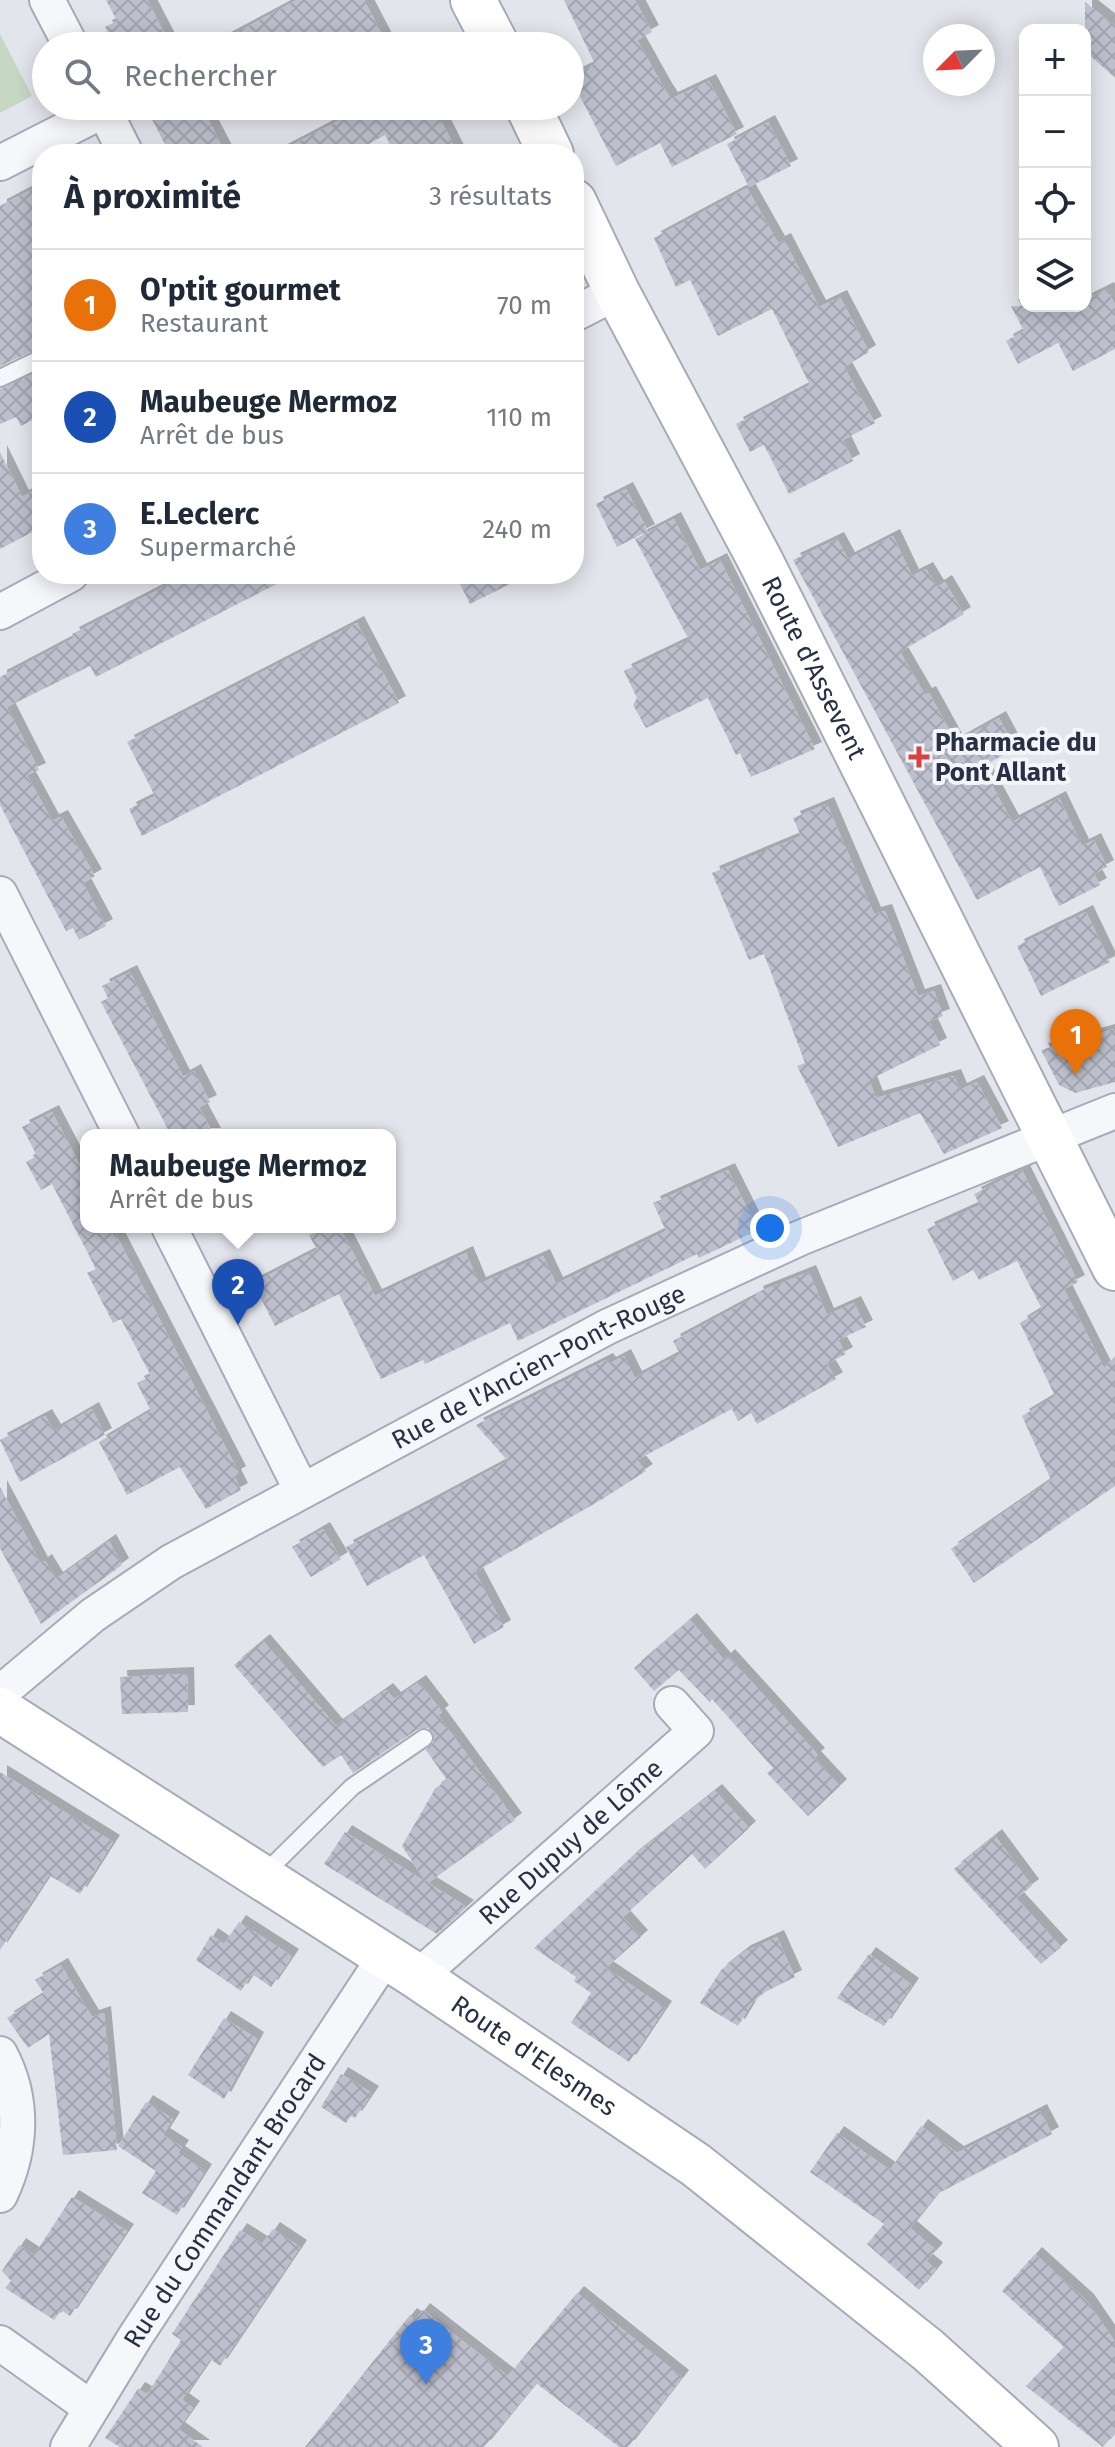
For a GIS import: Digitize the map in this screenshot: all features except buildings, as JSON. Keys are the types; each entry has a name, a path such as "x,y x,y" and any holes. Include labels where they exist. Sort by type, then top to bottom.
{"street":[{"path":"47,0 64,32"},
{"path":"473,0 490,32"},
{"path":"36,144 81,120"},
{"path":"109,120 121,144"},
{"path":"535,120 546,144"},
{"path":"0,163 32,146"},
{"name":"Route d'Assevent","path":"584,223 617,292 740,521 1115,1268"},
{"path":"584,309 617,292"},
{"path":"0,612 52,584"},
{"path":"0,894 10,940 119,1129"},
{"name":"Rue de l'Ancien-Pont-Rouge","path":"0,1693 130,1588 244,1519 621,1321 800,1238 1115,1111"},
{"path":"172,1233 302,1491"},
{"name":"Rue Dupuy de Lôme","path":"402,1967 696,1731 672,1704"},
{"name":"Route d'Elesmes","path":"0,1710 402,1967 696,2165 928,2350 1036,2447"},
{"name":"Rue du Commandant Brocard","path":"68,2447 91,2408 402,1967"},
{"path":"0,2054 13,2078 18,2119 15,2158 0,2195"},
{"path":"0,2343 91,2408"}],"lane":[{"path":"0,378 32,363"},
{"path":"261,1877 352,1787 424,1738"}],"green space":[{"path":"0,34 32,96 0,113"}],"place":[{"name":"Pharmacie du Pont Allant","path":"919,757"},
{"name":"O'ptit gourmet","path":"1076,1075"},
{"name":"Maubeuge Mermoz","path":"238,1325"},
{"name":"E.Leclerc","path":"426,2385"}]}
